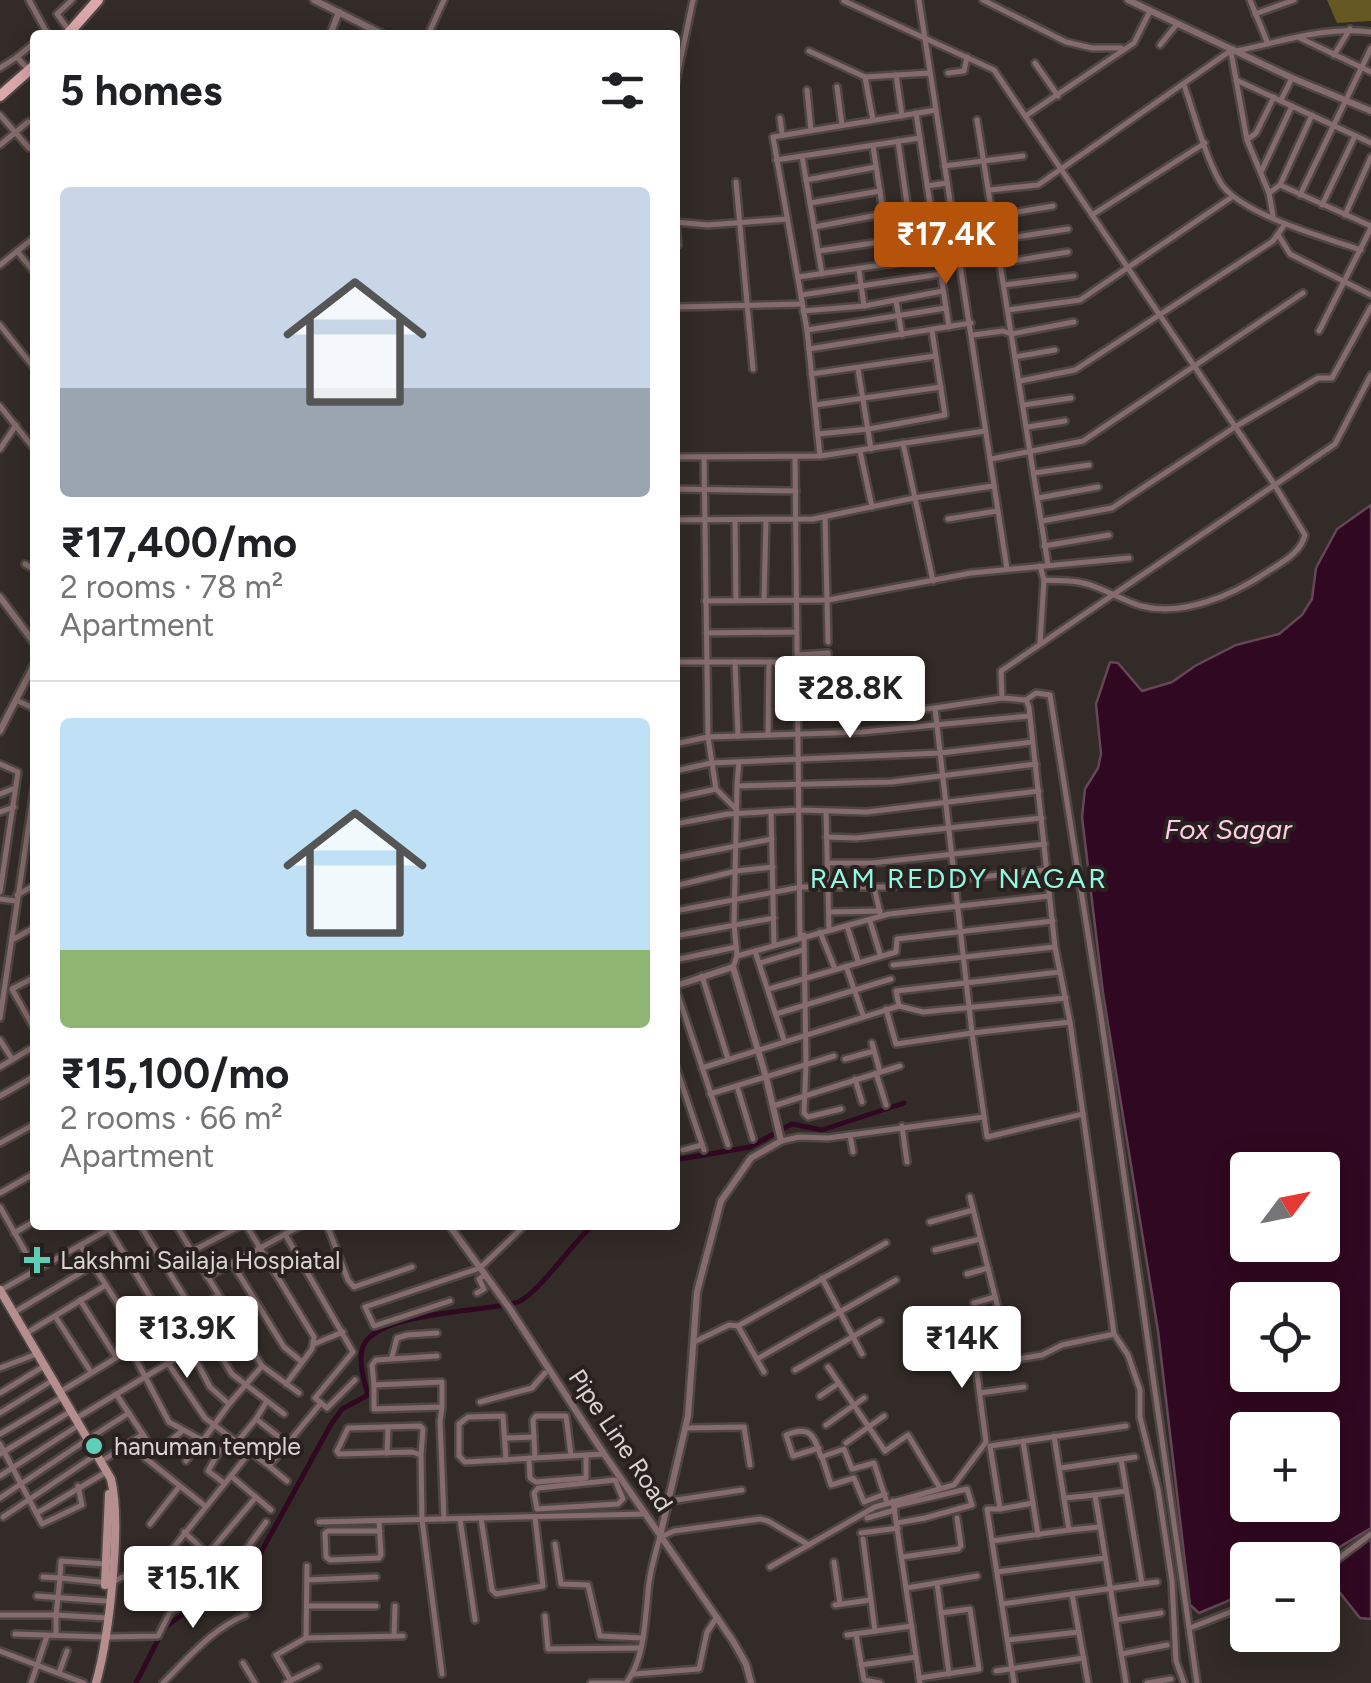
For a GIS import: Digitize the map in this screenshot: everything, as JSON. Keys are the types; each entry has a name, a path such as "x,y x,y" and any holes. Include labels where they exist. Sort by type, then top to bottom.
{"main road":[{"path":"68,30 95,0"},
{"path":"0,88 28,62"},
{"path":"0,96 28,62"},
{"path":"0,1294 114,1492 104,1637 91,1683"},
{"path":"0,1294 58,1393"},
{"path":"98,1459 109,1486 106,1618"}],"street":[{"path":"29,0 45,30"},
{"path":"64,30 58,14 72,0"},
{"path":"430,30 444,0"},
{"path":"680,61 692,0"},
{"path":"918,0 1007,569"},
{"path":"983,0 1066,42 1092,48 1124,48"},
{"path":"1128,0 1371,111"},
{"path":"1250,0 1268,44"},
{"path":"1255,14 1294,0"},
{"path":"318,1 376,30"},
{"path":"844,1 994,70 1274,484 1304,535 1297,551 1227,596 1178,608 1146,608 1086,583 1044,580"},
{"path":"332,30 340,9"},
{"path":"1027,116 1134,42 1150,11"},
{"path":"1160,45 1177,24"},
{"path":"990,190 1038,185 1233,51 1350,29 1371,32"},
{"path":"1334,55 1350,29"},
{"path":"1298,37 1371,72"},
{"path":"1300,195 1371,48"},
{"path":"809,51 866,77 930,74"},
{"path":"1233,51 1247,140 1269,193 1273,218"},
{"path":"948,73 964,71 967,57"},
{"path":"0,68 28,62"},
{"path":"1034,63 1058,96"},
{"path":"896,75 902,116"},
{"path":"866,77 873,120"},
{"path":"1247,140 1292,78"},
{"path":"1236,80 1371,144"},
{"path":"1184,85 1220,182 1232,197 1284,224 1361,250"},
{"path":"837,87 842,125"},
{"path":"807,90 811,130"},
{"path":"1261,172 1292,106"},
{"path":"820,456 807,330 772,140 775,135 936,110"},
{"path":"916,113 949,327"},
{"path":"0,115 29,148"},
{"path":"1269,193 1280,185 1312,115"},
{"path":"780,118 782,134"},
{"path":"977,120 1042,521 1040,644"},
{"path":"0,145 28,122"},
{"path":"1322,204 1354,136"},
{"path":"776,160 920,138"},
{"path":"898,141 915,260"},
{"path":"1092,214 1205,142"},
{"path":"873,146 891,264"},
{"path":"802,156 822,274"},
{"path":"944,166 1023,156"},
{"path":"1344,214 1371,157"},
{"path":"806,180 876,168"},
{"path":"736,182 753,369"},
{"path":"928,186 947,183"},
{"path":"1280,185 1371,227 1319,331"},
{"path":"810,203 880,190"},
{"path":"1008,310 1080,300 1232,197"},
{"path":"953,222 1053,206"},
{"path":"814,227 884,214"},
{"path":"680,222 708,226 787,220"},
{"path":"1020,381 1075,370 1278,236 1284,224"},
{"path":"997,240 1068,228"},
{"path":"1278,236 1290,254 1371,294"},
{"path":"0,265 30,241"},
{"path":"818,251 887,241"},
{"path":"18,251 30,267"},
{"path":"1000,263 1068,252"},
{"path":"798,278 958,254"},
{"path":"858,270 864,306"},
{"path":"801,296 941,274"},
{"path":"1004,285 1074,276"},
{"path":"680,308 864,306 943,291"},
{"path":"991,459 1083,441 1303,293"},
{"path":"896,301 902,335"},
{"path":"1042,521 1112,508 1235,426 1318,378 1335,376 1371,307"},
{"path":"807,330 946,308"},
{"path":"973,335 1011,334 1074,322"},
{"path":"809,348 971,323"},
{"path":"0,325 30,363"},
{"path":"818,434 945,415 932,331"},
{"path":"1015,357 1056,350"},
{"path":"811,374 936,356"},
{"path":"858,369 871,449"},
{"path":"1002,698 1001,671 1334,444 1371,374"},
{"path":"815,405 941,387"},
{"path":"1024,405 1071,398"},
{"path":"0,406 30,444"},
{"path":"1028,427 1065,421"},
{"path":"0,448 16,426"},
{"path":"680,457 820,456 985,431"},
{"path":"903,443 933,581"},
{"path":"860,451 872,507"},
{"path":"704,457 708,737 716,789 737,812"},
{"path":"795,458 806,1116 841,1109"},
{"path":"1034,474 1089,465"},
{"path":"680,520 797,520 993,486"},
{"path":"1038,498 1098,487"},
{"path":"680,489 796,491"},
{"path":"948,519 997,511"},
{"path":"825,516 828,642"},
{"path":"735,520 736,600"},
{"path":"764,599 766,520"},
{"path":"1044,546 1109,535"},
{"path":"705,601 828,600 1007,569 1129,558"},
{"path":"24,564 30,567"},
{"path":"0,598 30,637"},
{"path":"706,633 796,632"},
{"path":"680,662 769,663 828,652 829,707"},
{"path":"735,662 738,736"},
{"path":"768,735 769,663"},
{"path":"0,730 30,673"},
{"path":"907,710 1002,698 1026,700 1036,692 1050,695 1106,1050 1197,1683"},
{"path":"16,700 30,707"},
{"path":"1026,700 1055,947 1070,1022 1114,1334 1126,1350 1140,1390 1140,1417 1155,1472 1172,1582 1176,1661 1184,1683"},
{"path":"798,707 854,708"},
{"path":"935,708 987,1137 1082,1114"},
{"path":"680,741 938,726 1029,716"},
{"path":"680,770 711,762 940,753 1032,742"},
{"path":"739,762 734,924 737,956 732,966 758,1048 780,1138"},
{"path":"0,764 18,772 14,807 3,844 0,895 17,898 30,889"},
{"path":"737,786 943,777 1036,764"},
{"path":"0,794 15,788"},
{"path":"680,797 716,789"},
{"path":"680,823 737,812 867,812 1039,791"},
{"path":"0,812 14,807"},
{"path":"826,810 829,930"},
{"path":"772,812 774,944"},
{"path":"0,1018 9,991 30,813"},
{"path":"826,838 1042,818"},
{"path":"0,829 10,825"},
{"path":"680,857 772,838"},
{"path":"826,863 872,863 1045,844"},
{"path":"24,850 30,847"},
{"path":"680,885 774,866"},
{"path":"680,909 800,887 874,887 1046,870"},
{"path":"874,887 881,915"},
{"path":"828,912 881,915 1049,896"},
{"path":"737,956 881,915"},
{"path":"680,935 774,918"},
{"path":"870,921 880,954"},
{"path":"768,989 896,952 897,939 1053,921"},
{"path":"847,926 858,962"},
{"path":"14,939 30,930"},
{"path":"820,932 835,970"},
{"path":"680,959 736,947"},
{"path":"893,965 1055,947"},
{"path":"755,950 784,1040"},
{"path":"760,963 804,950"},
{"path":"680,984 732,966"},
{"path":"846,966 863,1015"},
{"path":"899,1006 896,991 1060,972"},
{"path":"702,976 728,1059"},
{"path":"776,1014 891,979"},
{"path":"9,991 30,980"},
{"path":"9,991 30,1022"},
{"path":"702,1068 899,1006 923,1012 1066,998"},
{"path":"680,1001 728,1145"},
{"path":"886,1010 896,1044 1070,1022"},
{"path":"0,1040 12,1060"},
{"path":"845,1059 873,1047 886,1105"},
{"path":"0,1067 30,1049"},
{"path":"710,1094 834,1056"},
{"path":"774,1106 900,1066"},
{"path":"0,1096 30,1079"},
{"path":"680,1080 703,1148 683,1150"},
{"path":"855,1080 862,1102"},
{"path":"738,1086 753,1139"},
{"path":"591,1683 624,1683 634,1674 650,1577 686,1428 697,1292 720,1201 751,1158 780,1138 850,1135 984,1116"},
{"path":"902,1126 907,1162"},
{"path":"0,1142 30,1127"},
{"path":"850,1135 853,1152"},
{"path":"0,1193 30,1176"},
{"path":"970,1198 1003,1328"},
{"path":"0,1207 35,1269"},
{"path":"930,1222 973,1210"},
{"path":"14,1234 30,1224"},
{"path":"0,1294 35,1269 107,1230"},
{"path":"110,1230 167,1325"},
{"path":"143,1230 232,1374 284,1414"},
{"path":"179,1230 262,1366 299,1393"},
{"path":"192,1251 234,1230"},
{"path":"247,1230 314,1337 314,1344"},
{"path":"207,1277 293,1230"},
{"path":"329,1230 354,1287 412,1267"},
{"name":"Pipe Line Road","path":"452,1230 662,1534 746,1664 751,1683"},
{"path":"477,1293 484,1290 486,1278 521,1230"},
{"path":"285,1234 353,1352 315,1398 328,1408 355,1380"},
{"path":"934,1250 980,1239"},
{"path":"694,1342 729,1325 738,1326 886,1243"},
{"path":"80,1244 142,1341"},
{"path":"232,1263 284,1347 302,1362"},
{"path":"13,1313 94,1265"},
{"path":"967,1274 988,1268"},
{"path":"450,1301 374,1326 365,1307 486,1278"},
{"path":"822,1278 862,1354"},
{"path":"757,1359 896,1280"},
{"path":"25,1334 106,1285"},
{"path":"0,1434 58,1393 218,1296"},
{"path":"974,1303 995,1297"},
{"path":"80,1300 116,1358"},
{"path":"54,1316 91,1373"},
{"path":"794,1370 880,1321"},
{"path":"2,1453 73,1420 235,1322"},
{"path":"738,1326 764,1372"},
{"path":"1000,1509 972,1346 974,1333 1016,1326"},
{"path":"286,1384 314,1344 342,1332"},
{"path":"392,1357 396,1338 437,1333"},
{"path":"976,1366 1042,1355 1062,1345 1114,1334"},
{"path":"932,1352 972,1346"},
{"path":"130,1348 169,1422 221,1452 206,1469 224,1484"},
{"path":"190,1350 210,1387 229,1404"},
{"path":"0,1368 34,1355"},
{"path":"436,1356 392,1357 374,1362 374,1409 442,1406"},
{"path":"168,1363 199,1411 214,1426 286,1480"},
{"path":"186,1460 262,1366"},
{"path":"828,1367 884,1452 908,1436 940,1488"},
{"path":"0,1393 41,1368"},
{"path":"480,1402 532,1388 545,1373"},
{"path":"0,1413 50,1382"},
{"path":"374,1385 442,1382 444,1519"},
{"path":"820,1396 839,1383"},
{"path":"980,1393 1024,1387"},
{"path":"116,1394 150,1445"},
{"path":"826,1424 864,1398"},
{"path":"237,1442 267,1401"},
{"path":"270,1466 321,1403"},
{"path":"0,1498 129,1412"},
{"path":"506,1460 503,1416 476,1416 459,1424 462,1460 506,1460 604,1454"},
{"path":"571,1455 566,1416 536,1416 530,1478 536,1482 586,1478 586,1455"},
{"path":"846,1443 884,1416"},
{"path":"256,1419 288,1444"},
{"path":"0,1476 73,1420"},
{"path":"770,1567 892,1505 954,1485 988,1444 1126,1426"},
{"path":"388,1427 388,1453"},
{"path":"686,1428 744,1427 750,1465"},
{"path":"421,1455 337,1451 348,1428 423,1428 422,1520 442,1674"},
{"path":"818,1448 793,1456 786,1434 803,1429 812,1432 822,1456 831,1485 854,1478"},
{"path":"168,1443 182,1431"},
{"path":"3,1517 28,1498 143,1434"},
{"path":"1054,1436 1068,1530"},
{"path":"506,1438 534,1437"},
{"path":"1022,1441 1038,1535"},
{"path":"0,1444 43,1525 82,1505 78,1486"},
{"path":"822,1456 844,1449 863,1502 885,1494"},
{"path":"43,1577 108,1583 166,1557 250,1452"},
{"path":"144,1456 205,1506"},
{"path":"1061,1468 1135,1458"},
{"path":"1121,1459 1142,1584"},
{"path":"853,1469 874,1463 892,1505 919,1680 979,1669 970,1609 941,1613"},
{"path":"36,1514 103,1474"},
{"path":"231,1476 271,1510"},
{"path":"320,1522 535,1517 552,1513 604,1506 623,1500 615,1480 535,1489 537,1509 552,1513 645,1514"},
{"path":"150,1524 179,1487"},
{"path":"867,1518 892,1505 966,1489 972,1505 862,1536 875,1632"},
{"path":"670,1501 742,1490"},
{"path":"1064,1498 1126,1491"},
{"path":"1095,1495 1126,1683"},
{"path":"208,1554 256,1497"},
{"path":"1014,1683 987,1510 1033,1503"},
{"path":"604,1506 604,1515"},
{"path":"481,1518 492,1590 496,1594 543,1586 535,1517"},
{"path":"902,1558 958,1549 958,1518"},
{"path":"460,1519 474,1620"},
{"path":"379,1520 380,1530 379,1558 326,1557 326,1532 380,1530"},
{"path":"662,1534 760,1520 810,1545"},
{"path":"184,1532 231,1570 266,1522"},
{"path":"992,1541 1100,1527"},
{"path":"1340,1557 1371,1534"},
{"path":"555,1544 561,1584 588,1584 600,1636 642,1638"},
{"path":"166,1557 209,1591"},
{"path":"997,1572 1105,1558"},
{"path":"56,1635 61,1561 106,1564"},
{"path":"834,1562 838,1605 870,1600"},
{"path":"306,1638 308,1566"},
{"path":"906,1588 977,1576"},
{"path":"307,1580 376,1577"},
{"path":"1002,1604 1157,1582"},
{"path":"937,1583 949,1674"},
{"path":"1072,1594 1088,1683"},
{"path":"37,1596 105,1601"},
{"path":"15,1634 158,1636 170,1612 185,1602"},
{"path":"307,1606 376,1606"},
{"path":"394,1636 395,1606"},
{"path":"1189,1628 1230,1613"},
{"path":"1116,1620 1162,1614"},
{"path":"0,1615 106,1618"},
{"path":"163,1683 192,1654 246,1615"},
{"path":"545,1616 548,1649 640,1648"},
{"path":"634,1674 700,1668 707,1632 716,1617"},
{"path":"847,1636 912,1626"},
{"path":"1007,1640 1079,1632"},
{"path":"856,1634 864,1680 880,1683"},
{"path":"30,1683 47,1636"},
{"path":"318,1667 288,1682 276,1655 306,1638 403,1636"},
{"path":"1121,1654 1167,1645"},
{"path":"0,1652 91,1683"},
{"path":"60,1683 67,1652"},
{"path":"861,1665 916,1657"},
{"path":"996,1670 1084,1658"},
{"path":"243,1663 255,1683"},
{"path":"1148,1683 1166,1681"}],"shaded area":[{"path":"1327,0 1371,0 1371,21 1337,23"}],"water":[{"name":"Fox Sagar","path":"1371,505 1371,1528 1340,1547 1340,1542 1230,1542 1230,1600 1199,1613 1190,1605 1158,1331 1103,993 1082,817 1085,789 1098,768 1101,754 1096,704 1110,662 1118,663 1142,691 1172,682 1236,645 1279,634 1302,615 1312,599 1316,568 1337,529"},
{"path":"1371,1535 1371,1619 1360,1618 1340,1593 1340,1561"}],"waterway":[{"path":"680,1159 750,1147 792,1124 822,1130 904,1103"},
{"path":"136,1683 164,1628 186,1612 242,1587 330,1426 342,1409 368,1395 361,1355 369,1337 407,1320 518,1302 535,1289 588,1230"}],"place":[{"name":"Lakshmi Sailaja Hospiatal","path":"37,1260"},
{"name":"hanuman temple","path":"94,1446"}],"district":[{"name":"RAM REDDY NAGAR","path":"959,878"}]}
